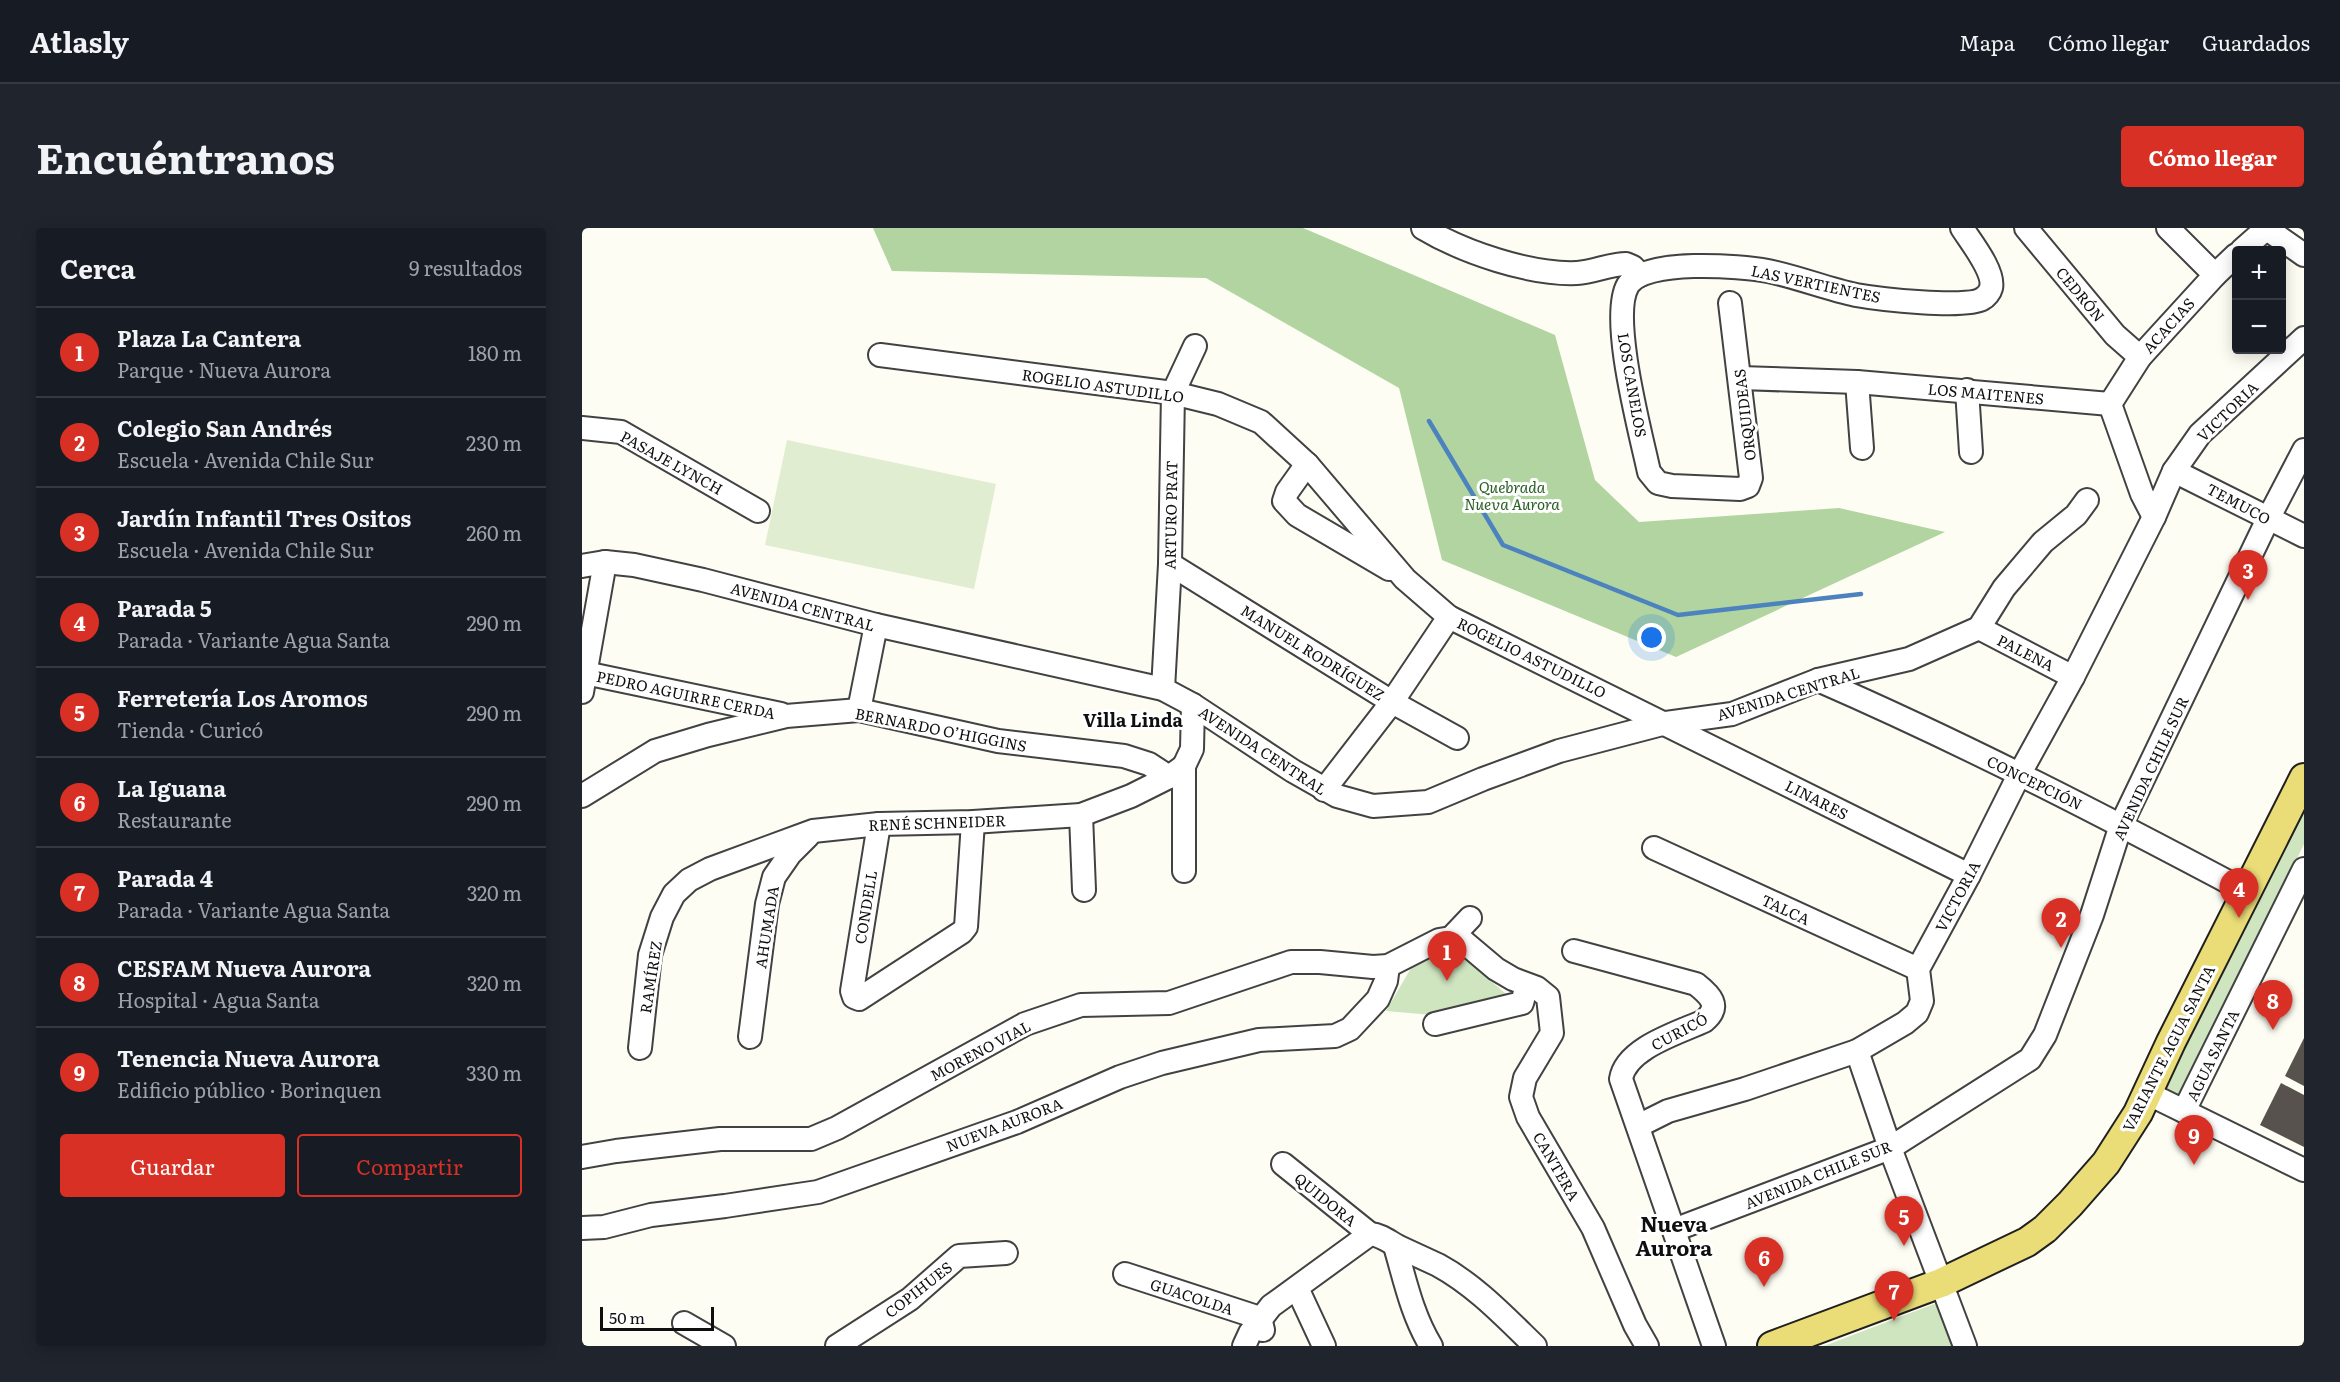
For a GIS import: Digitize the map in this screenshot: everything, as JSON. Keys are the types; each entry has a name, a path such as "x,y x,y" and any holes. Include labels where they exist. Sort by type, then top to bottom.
{"main road":[{"name":"VARIANTE AGUA SANTA","path":"1772,1346 1941,1283 2027,1242 2045,1229 2070,1204 2106,1163 2138,1113 2304,778"}],"street":[{"path":"1423,228 1436,236 1479,253 1533,268 1575,273 1626,264 1633,267 1640,275"},
{"name":"LAS VERTIENTES","path":"1640,275 1662,268 1727,266 1768,271 1855,294 1906,301 1982,300 1990,291 1992,279 1962,228"},
{"name":"CEDRÓN","path":"2026,228 2115,335 2140,357"},
{"path":"2168,228 2215,275"},
{"path":"2247,246 2267,228 2304,255"},
{"name":"ACACIAS","path":"2110,404 2140,357 2232,259"},
{"name":"LOS CANELOS","path":"1640,275 1629,283 1623,298 1621,314 1625,349 1649,472 1658,483 1672,486"},
{"name":"ORQUIDEAS","path":"1672,486 1740,489 1748,486 1751,478 1731,303"},
{"name":"VICTORIA","path":"1918,969 2073,677 2154,517 2174,471 2200,434 2304,338"},
{"name":"ARTURO PRAT","path":"1163,689 1170,564 1173,393 1195,346"},
{"name":"ROGELIO ASTUDILLO","path":"880,355 1173,393 1218,404 1261,422 1307,464 1405,579 1449,617 1666,723"},
{"name":"LOS MAITENES","path":"1740,378 1857,382 2110,404"},
{"path":"1857,382 1862,448"},
{"path":"1967,390 1971,452"},
{"path":"2110,404 2142,494 2154,517"},
{"name":"PASAJE LYNCH","path":"582,428 621,432 758,511"},
{"name":"AVENIDA CHILE SUR","path":"1674,1230 1890,1148 2030,1059 2045,1035 2092,915 2121,825 2268,519 2304,450"},
{"name":"ROGELIO ASTUDILLO","path":"1307,464 1287,492 1284,501 1297,515 1405,579"},
{"name":"TEMUCO","path":"2174,471 2304,536"},
{"path":"1979,628 2004,588 2043,542 2076,514 2087,500"},
{"path":"584,682 605,562"},
{"name":"AVENIDA CENTRAL","path":"582,567 605,562 634,565 703,580 876,625 1163,689 1193,705 1324,790 1373,806 1428,802 1559,751 1666,723 1732,714 1818,680 1909,659 1979,628"},
{"name":"MANUEL RODRÍGUEZ","path":"1170,564 1392,702 1457,738"},
{"path":"1324,790 1392,702 1449,617"},
{"path":"859,710 876,625"},
{"name":"PALENA","path":"1979,628 2073,677"},
{"name":"CONCEPCIÓN","path":"1818,680 1897,714 2121,825 2247,892"},
{"name":"PEDRO AGUIRRE CERDA","path":"584,682 786,716"},
{"path":"1184,871 1176,772 1191,749 1193,705"},
{"name":"BERNARDO O’HIGGINS","path":"582,796 655,751 786,716 859,710 998,741 1124,756 1176,772"},
{"name":"LINARES","path":"1666,723 1969,875"},
{"name":"RENÉ SCHNEIDER","path":"688,880 710,869 813,831 879,824 973,822 1081,815 1131,796 1176,772"},
{"path":"1081,815 1084,890"},
{"name":"CONDELL","path":"879,824 852,991 854,997 859,999 962,932 966,927 973,822"},
{"name":"AHUMADA","path":"750,1037 767,904 774,877 790,854 813,831"},
{"name":"TALCA","path":"1654,848 1918,969"},
{"name":"AGUA SANTA","path":"2184,1111 2304,869"},
{"name":"RAMÍREZ","path":"640,1048 650,955 662,917 674,894 688,880"},
{"name":"MORENO VIAL","path":"582,1157 720,1139 810,1139 837,1128 1025,1024 1081,1005 1169,1003 1291,962 1388,966 1428,945 1451,938 1470,918"},
{"path":"1434,1024 1522,1003 1532,986 1496,969 1464,942 1451,938"},
{"name":"CURICÓ","path":"1574,951 1696,984 1709,993 1714,1006 1712,1014 1704,1021 1640,1051 1623,1067 1621,1079 1638,1126"},
{"name":"NUEVA AURORA","path":"582,1228 604,1227 651,1215 818,1192 1017,1122 1120,1077 1162,1064 1259,1041 1335,1036 1350,1029 1378,999 1386,981 1388,966"},
{"path":"1714,1346 1638,1126 1668,1111 1746,1089 1857,1051 1905,1023 1917,1013 1922,1000 1918,969"},
{"name":"CANTERA","path":"1532,986 1548,997 1552,1033 1525,1078 1521,1097 1528,1118 1593,1228 1635,1325 1647,1346"},
{"path":"1857,1051 1890,1148 1965,1346"},
{"path":"2147,1093 2304,1170"},
{"name":"QUIDORA","path":"1283,1164 1370,1234 1378,1235 1462,1281 1485,1299 1535,1346"},
{"path":"1244,1346 1260,1318 1271,1306 1370,1234"},
{"path":"1395,1246 1411,1304 1421,1331 1431,1346"},
{"name":"COPIHUES","path":"837,1346 909,1299 959,1256 1006,1253"},
{"name":"GUACOLDA","path":"1125,1274 1260,1318"},
{"path":"1297,1288 1324,1346"},
{"path":"1260,1318 1263,1327 1260,1346"},
{"path":"684,1323 724,1346"}],"green space":[{"name":"Quebrada Nueva Aurora","path":"873,228 1303,228 1555,335 1595,480 1639,522 1839,508 1945,532 1676,657 1442,560 1399,388 1206,278 892,271"},
{"path":"787,440 996,484 974,589 765,545"},
{"path":"2304,785 2304,844 2180,1102 2154,1090"},
{"path":"1448,944 1513,1000 1444,1016 1386,1011 1414,963"},
{"path":"1934,1304 1944,1310 1958,1346 1824,1346"}],"building":[{"path":"2304,1038 2304,1086 2285,1076"},
{"path":"2281,1083 2304,1095 2304,1147 2260,1125"}],"waterway":[{"path":"1429,421 1503,545 1678,615 1861,594"}],"place":[{"name":"Jardín Infantil Tres Ositos","path":"2248,600"},
{"name":"Parada 5","path":"2239,918"},
{"name":"Colegio San Andrés","path":"2061,948"},
{"name":"Plaza La Cantera","path":"1447,981"},
{"name":"CESFAM Nueva Aurora","path":"2273,1030"},
{"name":"Tenencia Nueva Aurora","path":"2194,1165"},
{"name":"Ferretería Los Aromos","path":"1904,1246"},
{"name":"La Iguana","path":"1764,1287"},
{"name":"Parada 4","path":"1894,1321"}],"district":[{"name":"Villa Linda","path":"1133,719"},
{"name":"Nueva Aurora","path":"1674,1234"}]}
